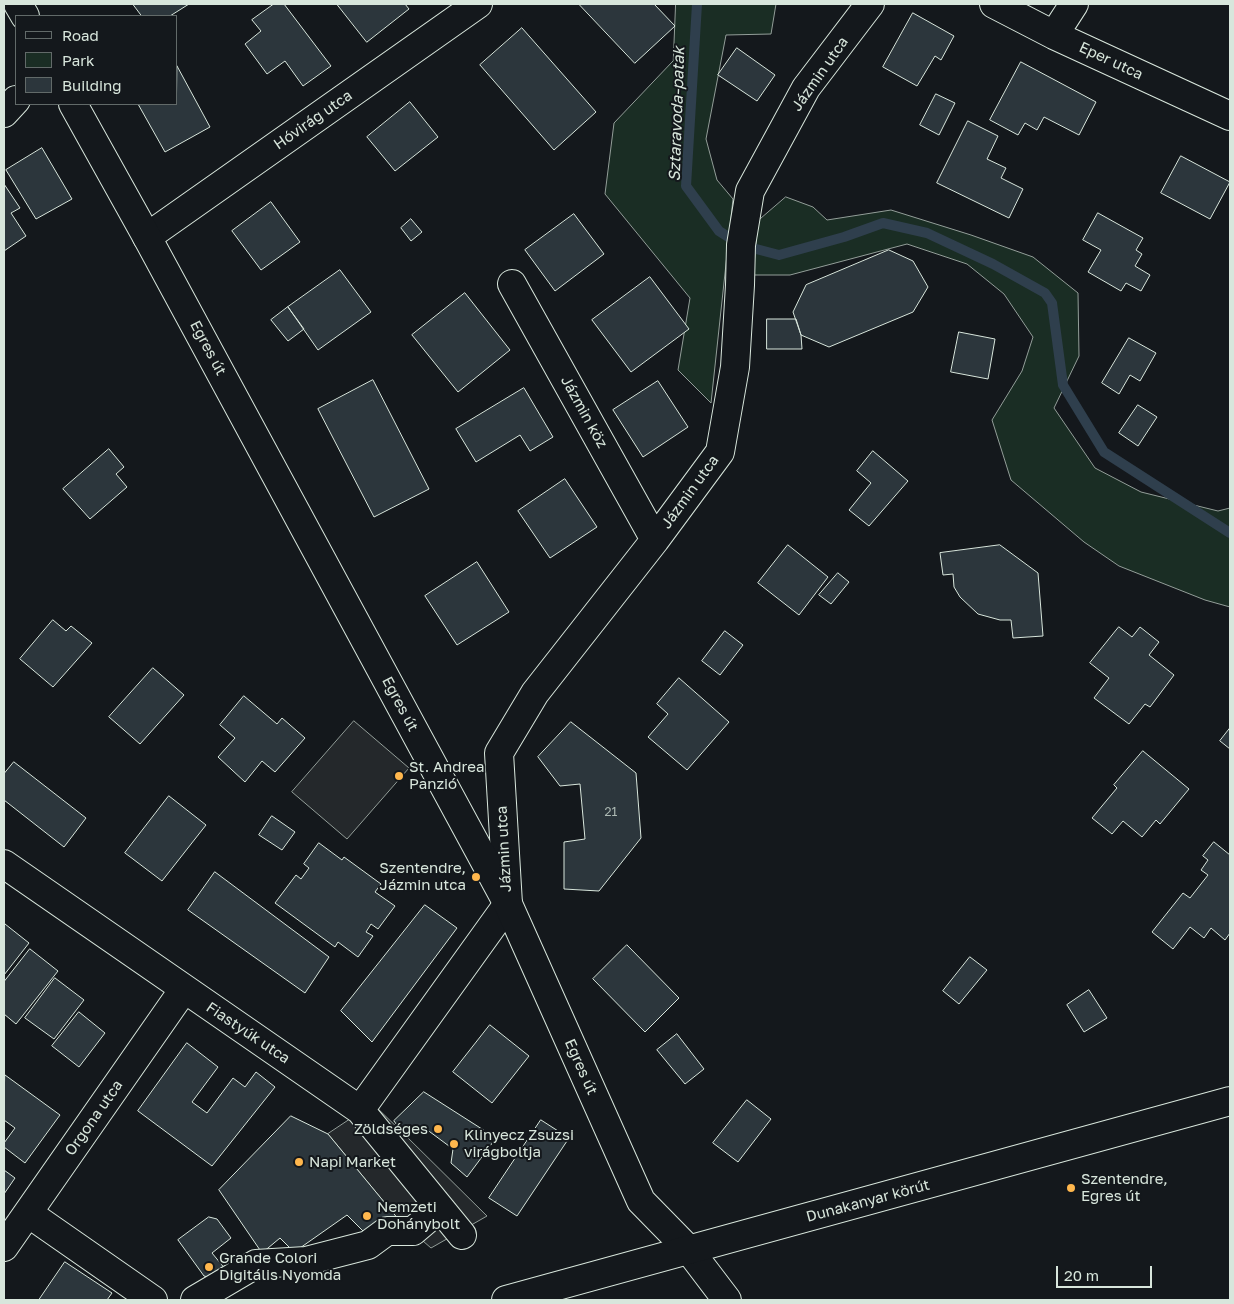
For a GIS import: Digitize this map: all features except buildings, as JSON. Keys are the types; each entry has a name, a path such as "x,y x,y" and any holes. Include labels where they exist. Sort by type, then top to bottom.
{"street":[{"path":"18,4 24,15"},
{"name":"Hóvirág utca","path":"147,237 478,4"},
{"name":"Jázmin utca","path":"508,904 499,753 535,693 655,540 720,452 735,367 741,245 750,191 806,88 870,4"},
{"name":"Eper utca","path":"994,4 1054,35 1230,116"},
{"path":"1054,35 1074,4"},
{"path":"4,113 15,101"},
{"name":"Egres út","path":"74,105 508,904 640,1201 689,1250 727,1300"},
{"name":"Jázmin köz","path":"512,284 655,540"},
{"name":"Fiastyúk utca","path":"4,864 360,1110 462,1234"},
{"path":"360,1110 508,904"},
{"name":"Orgona utca","path":"4,1247 184,989"},
{"name":"Dunakanyar körút","path":"506,1300 1230,1101"},
{"path":"195,1300 256,1264 306,1261 368,1245 386,1231 413,1231 440,1208"},
{"path":"28,1213 153,1300"}],"green space":[{"path":"676,4 776,4 771,34 726,35 706,139 717,180 733,199 711,403 678,370 690,298 605,194 614,123 673,61"},
{"path":"786,197 813,207 827,220 891,210 971,235 1033,257 1078,293 1079,356 1054,408 1095,468 1141,492 1218,511 1230,508 1230,607 1205,600 1119,566 1084,542 1011,480 992,420 1022,371 1033,337 1004,294 967,264 907,244 790,275 753,275 758,221"}],"shaded area":[{"path":"354,721 409,768 347,839 292,792"},
{"path":"373,1104 487,1216 431,1248 399,1220 328,1134"}],"waterway":[{"name":"Sztaravoda-patak","path":"697,4 686,186 719,231 741,245 779,255 844,237 883,223 927,233 993,264 1045,293 1052,303 1063,385 1104,452 1230,533"}],"place":[{"name":"St. Andrea Panzió","path":"399,776"},
{"name":"Szentendre, Jázmin utca","path":"476,877"},
{"name":"Zöldséges","path":"438,1129"},
{"name":"Klinyecz Zsuzsi virágboltja","path":"454,1144"},
{"name":"Napi Market","path":"299,1162"},
{"name":"Szentendre, Egres út","path":"1071,1188"},
{"name":"Nemzeti Dohánybolt","path":"367,1216"},
{"name":"Grande Colori Digitális Nyomda","path":"209,1267"}]}
